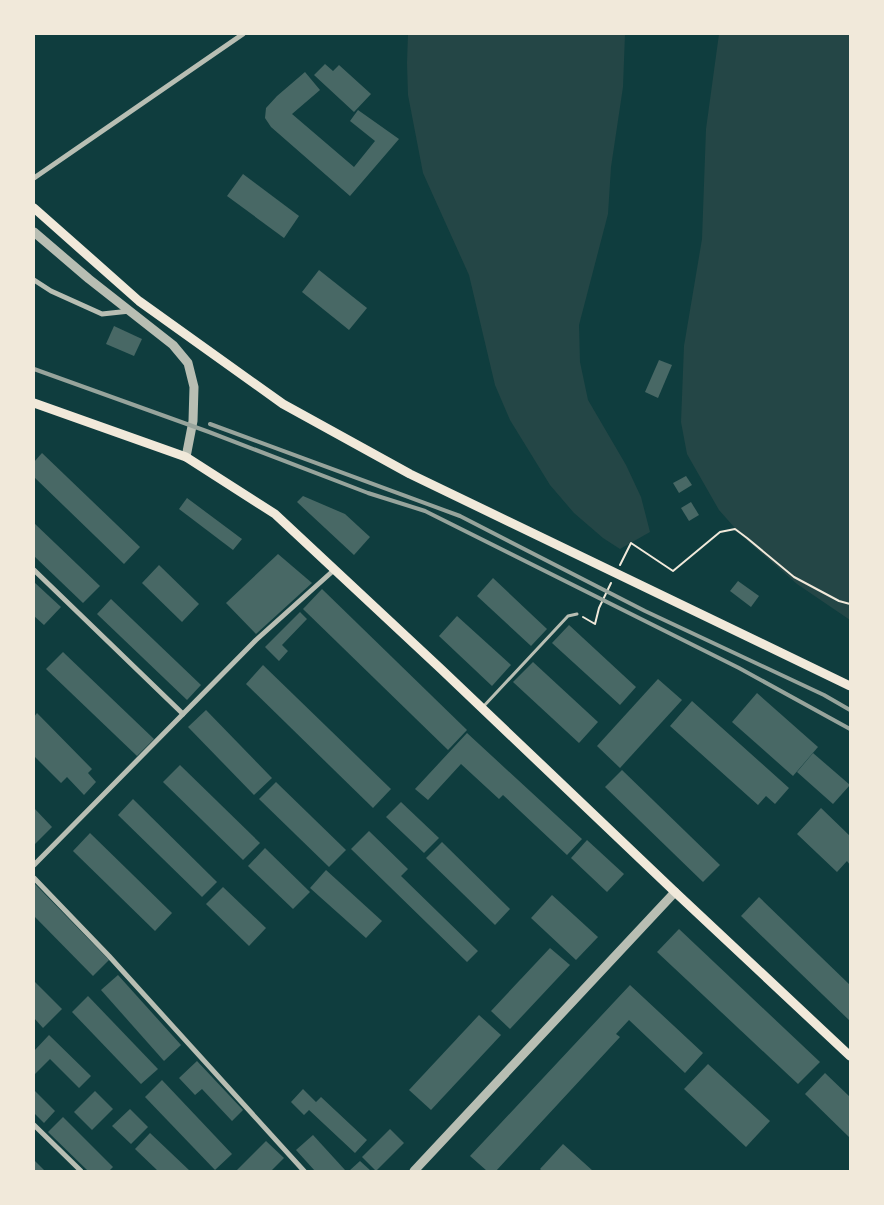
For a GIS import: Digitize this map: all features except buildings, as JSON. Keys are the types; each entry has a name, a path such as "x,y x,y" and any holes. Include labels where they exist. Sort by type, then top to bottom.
{"main road":[{"path":"34,208 139,301 283,404 410,474 850,686"},
{"path":"34,403 186,457 275,514 850,1056"}],"street":[{"path":"34,178 243,34"},
{"path":"34,232 89,279 173,345 188,363 194,387 193,421 186,457"},
{"path":"34,280 51,291 102,314 130,311"},
{"path":"34,570 183,714"},
{"path":"34,865 256,640 334,570"},
{"path":"34,878 109,956 304,1171"},
{"path":"414,1171 675,892"},
{"path":"34,1125 81,1171"}],"lane":[{"path":"482,708 568,616 577,614"}],"path":[{"path":"631,543 673,571 720,532 734,529 794,577 839,601 850,604"},
{"path":"577,614 595,624 599,608"}],"shaded area":[{"path":"408,34 625,34 623,87 611,167 608,214 579,325 580,362 588,400 626,465 641,497 650,532 620,549 603,538 574,513 550,485 510,420 495,385 469,275 423,173 408,95"},
{"path":"719,34 850,34 850,620 797,584 742,536 719,510 687,454 681,422 684,346 702,239 706,129"}],"railway":[{"path":"34,369 209,432 368,493 425,511 739,668 850,729"},
{"path":"210,424 460,516 645,611 824,695 850,710"}]}
